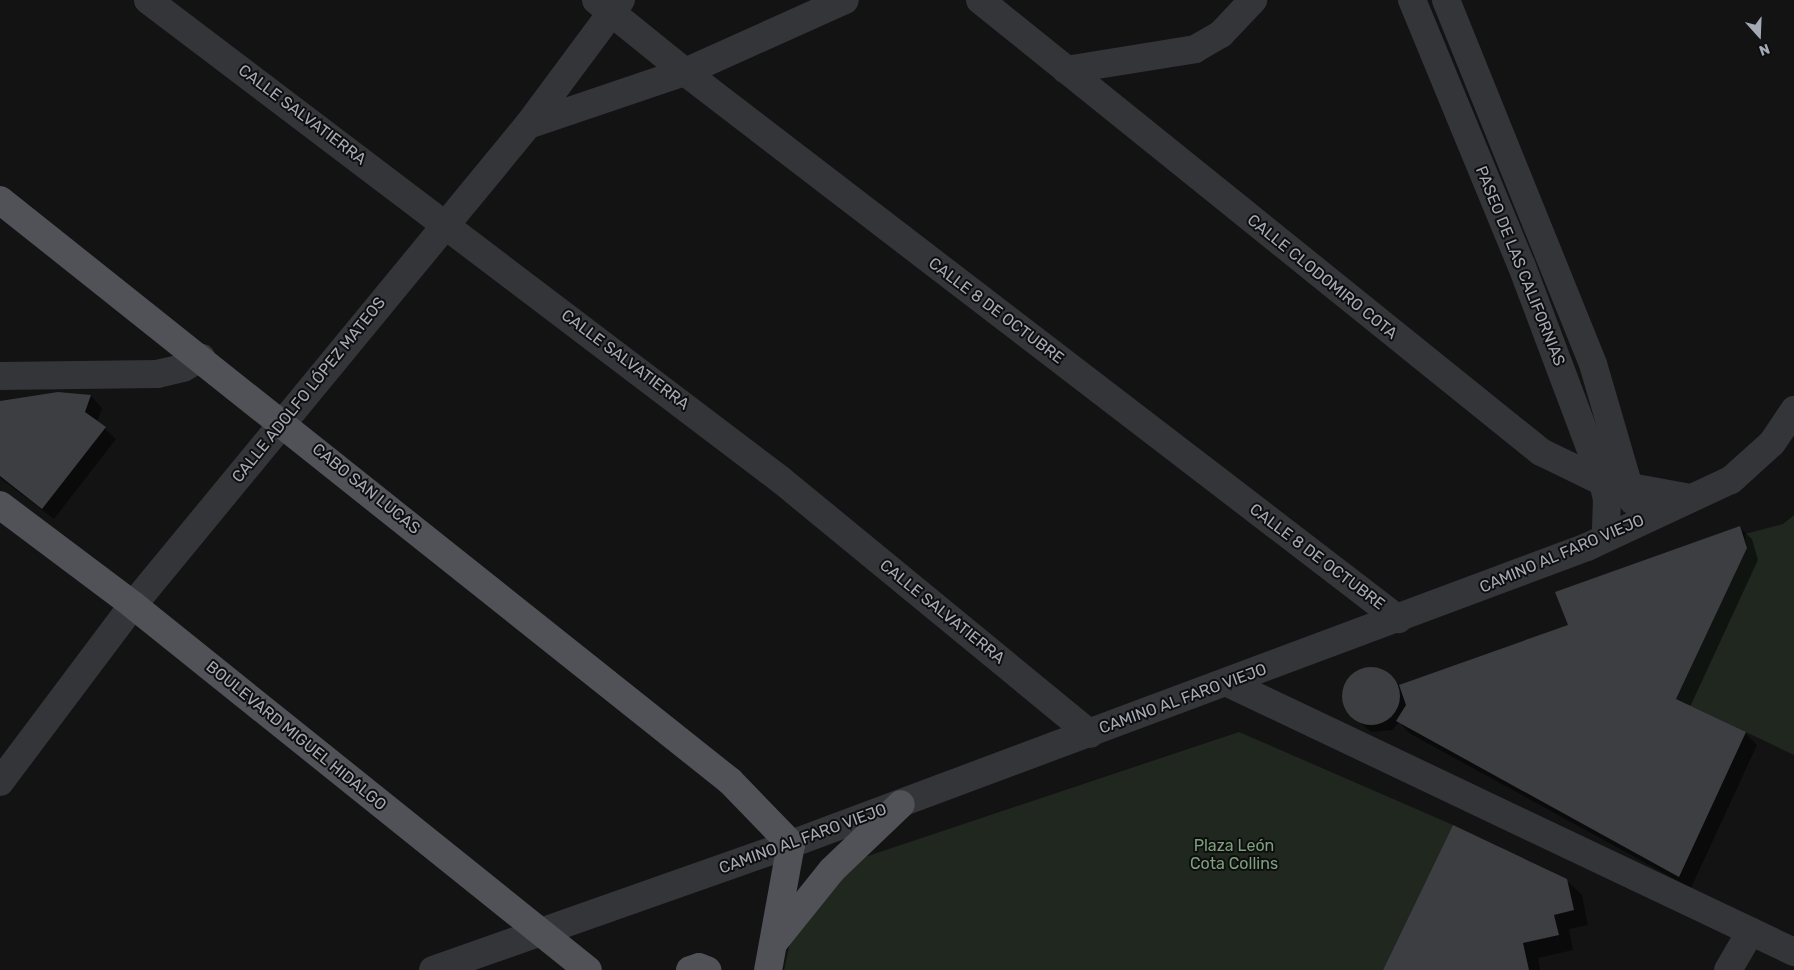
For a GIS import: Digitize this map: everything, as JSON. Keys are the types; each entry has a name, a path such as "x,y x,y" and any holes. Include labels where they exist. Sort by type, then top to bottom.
{"main road":[{"name":"CABO SAN LUCAS","path":"0,200 282,422 730,781 791,844"},
{"name":"BOULEVARD MIGUEL HIDALGO","path":"0,505 133,605 588,970"},
{"path":"770,957 826,877 901,804"},
{"path":"770,957 791,844"},
{"path":"690,970 699,967 707,970"}],"street":[{"name":"CALLE SALVATIERRA","path":"148,0 446,224 781,480 1090,734"},
{"path":"528,125 685,72 846,0"},
{"name":"CALLE CLODOMIRO COTA","path":"980,0 1541,452 1603,482 1692,498"},
{"path":"1066,70 1195,49 1220,34 1253,0"},
{"name":"PASEO DE LAS CALIFORNIAS","path":"1412,0 1521,264 1603,482 1607,499 1606,537"},
{"name":"PASEO DE LAS CALIFORNIAS","path":"1446,0 1593,364 1630,486 1635,525"},
{"name":"CALLE ADOLFO LÓPEZ MATEOS","path":"0,782 133,605 528,125 610,4"},
{"name":"CALLE 8 DE OCTUBRE","path":"610,4 685,72 1398,619"},
{"path":"0,376 156,374 183,368 201,358"},
{"name":"CAMINO AL FARO VIEJO","path":"539,931 901,804 1518,574 1635,525 1731,480 1772,443 1794,410"},
{"path":"1228,683 1794,952"},
{"path":"434,970 539,931"},
{"path":"1728,970 1751,931"}],"green space":[{"path":"1794,515 1794,755 1676,699 1747,548 1745,534 1783,524"},
{"name":"Plaza León Cota Collins","path":"1239,732 1453,825 1383,970 784,970 794,924 865,857"}],"building":[{"path":"58,392 91,395 85,412 106,427 42,509 0,476 0,401"},
{"path":"1740,526 1747,548 1676,699 1746,732 1679,877 1396,721 1406,705 1399,685 1568,625 1555,592"},
{"path":"1365,667 1377,667 1392,675 1400,690 1400,702 1392,717 1377,725 1365,725 1350,717 1342,702 1342,690 1350,675"},
{"path":"1453,825 1567,879 1574,910 1554,915 1559,935 1523,943 1529,970 1383,970"}]}
